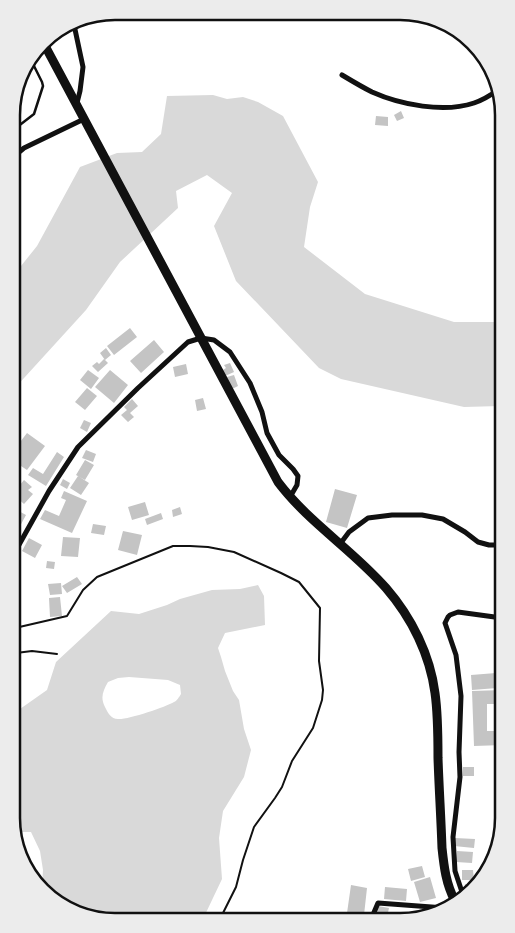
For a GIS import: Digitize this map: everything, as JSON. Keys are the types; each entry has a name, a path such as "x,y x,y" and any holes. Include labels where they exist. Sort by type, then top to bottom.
{"highway":[{"path":"47,49 276,478 290,497 386,588 413,626 427,659 435,693 442,848 447,884 453,897"}],"street":[{"path":"75,29 83,67 76,105"},
{"path":"342,75 374,93 409,104 458,107 475,103 492,94"},
{"path":"20,151 84,120"},
{"path":"20,543 49,491 78,447 188,342 201,338 214,340 230,352 250,383 262,412 267,433 279,455 298,476 297,485 290,497"},
{"path":"340,544 349,532 368,518 392,515 422,515 443,519 478,542 495,545"},
{"path":"461,890 455,871 454,837 460,777 461,696 458,664 446,623 450,615 458,612 495,617"},
{"path":"374,913 378,903 433,907"}],"lane":[{"path":"20,125 34,114 43,86 34,66"}],"path":[{"path":"20,627 66,616 83,590 97,577 173,546 208,547 234,552 299,582 320,608 319,661 323,690 316,719 313,728 292,761 278,793 254,828 236,887 223,913"},
{"path":"20,652 32,651 57,654"}],"shaded area":[{"path":"213,95 227,99 243,97 258,102 283,116 318,182 310,207 304,247 365,294 454,322 495,322 495,406 464,407 341,379 319,368 236,281 214,226 232,193 207,175 176,191 178,208 120,262 86,310 20,382 20,267 37,246 80,167 117,153 142,152 161,134 167,96"},
{"path":"258,585 264,596 265,625 225,633 218,648 233,691 239,700 244,729 251,750 244,777 223,811 219,838 222,879 206,913 115,913 90,910 79,906 57,893 42,879 40,851 31,832 21,832 20,709 47,690 56,662 111,611 139,614 212,590 240,589","holes":["118,678 168,680 180,685 181,694 178,699 170,704 123,719 113,718 103,703 103,694 108,682"]}],"building":[{"path":"401,111 404,118 397,121 394,115"},
{"path":"376,116 388,117 388,126 375,125"},
{"path":"130,328 137,337 114,355 107,346"},
{"path":"154,340 164,352 141,373 130,361"},
{"path":"106,348 111,355 105,360 100,353"},
{"path":"104,359 108,363 98,372 92,366 97,362 99,364"},
{"path":"230,363 234,372 225,376 223,370 226,368 224,365"},
{"path":"186,364 188,374 175,377 173,367"},
{"path":"88,370 99,378 91,389 80,380"},
{"path":"110,370 128,385 114,403 95,387"},
{"path":"234,375 238,386 232,389 227,377"},
{"path":"87,388 97,396 85,410 75,402"},
{"path":"203,398 206,409 197,411 195,400"},
{"path":"132,399 138,406 130,413 134,417 128,422 121,415 127,410 124,407"},
{"path":"84,420 91,423 87,432 80,428"},
{"path":"27,433 45,446 27,470 20,467 20,442"},
{"path":"86,450 96,454 93,462 82,458"},
{"path":"57,452 64,457 46,486 28,475 33,468 43,474"},
{"path":"85,460 94,465 85,480 76,475"},
{"path":"78,476 89,483 81,495 70,488"},
{"path":"63,479 70,483 67,489 60,485"},
{"path":"24,480 32,487 28,490 33,494 24,504 20,500 20,485"},
{"path":"335,489 357,495 347,528 326,522"},
{"path":"64,491 87,501 72,533 40,519 45,510 59,516 66,500 61,498"},
{"path":"145,502 149,515 132,520 128,507"},
{"path":"180,507 182,514 173,517 172,510"},
{"path":"20,512 26,515 20,526"},
{"path":"161,513 163,519 147,525 145,519"},
{"path":"93,524 106,526 104,535 91,533"},
{"path":"123,531 142,535 137,555 118,550"},
{"path":"63,537 80,538 78,557 61,556"},
{"path":"29,538 42,545 35,558 22,551"},
{"path":"47,561 55,562 54,569 46,568"},
{"path":"77,577 82,584 67,593 62,586"},
{"path":"61,583 62,594 50,595 48,584"},
{"path":"60,597 62,616 50,617 49,598"},
{"path":"495,673 495,688 472,690 471,675"},
{"path":"495,690 495,704 487,704 487,731 495,731 495,745 474,746 472,691"},
{"path":"463,767 474,767 474,776 463,776"},
{"path":"455,838 475,839 474,848 454,846"},
{"path":"457,851 473,852 472,863 456,862"},
{"path":"422,866 425,877 411,881 408,869"},
{"path":"462,870 473,870 474,877 471,880 462,880"},
{"path":"430,877 436,898 420,902 414,882"},
{"path":"351,885 367,888 364,913 347,913"},
{"path":"385,887 407,889 406,901 384,899"},
{"path":"378,906 389,908 388,913 376,913"}]}
